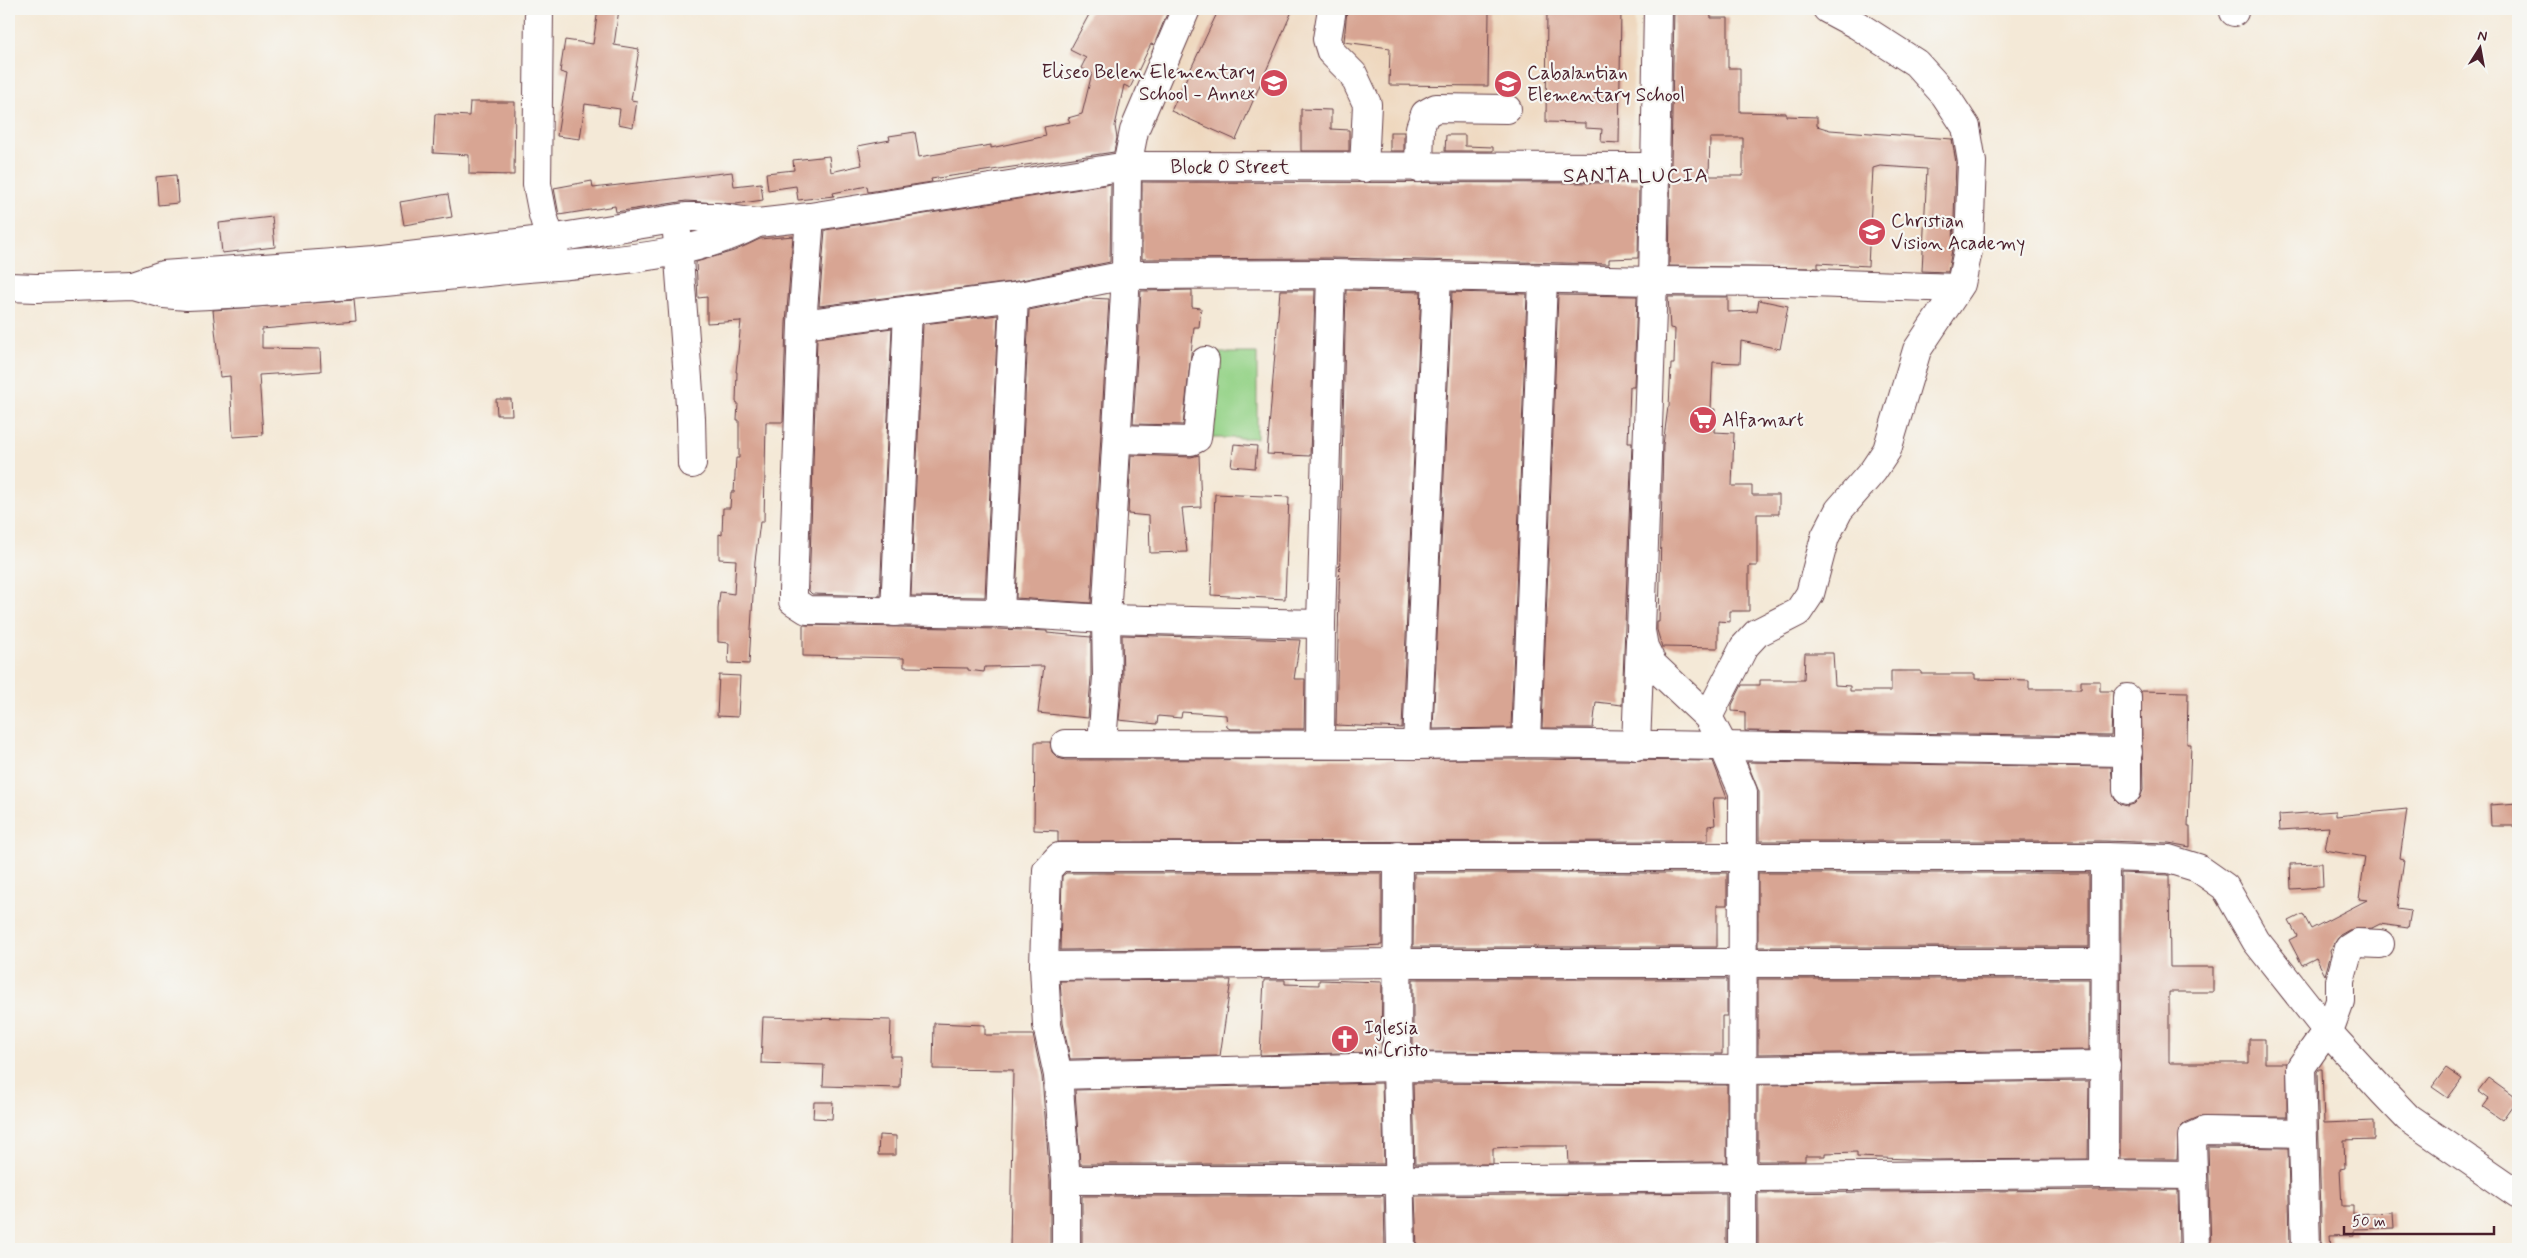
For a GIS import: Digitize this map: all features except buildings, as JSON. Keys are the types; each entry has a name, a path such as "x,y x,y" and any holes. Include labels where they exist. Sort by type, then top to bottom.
{"street":[{"path":"540,9 537,184 540,203 558,266"},
{"path":"1102,743 1107,677 1106,619 1126,275 1127,166 1134,131 1186,9"},
{"path":"1332,9 1327,39 1330,52 1354,74 1367,104 1364,168"},
{"path":"1636,746 1653,281 1658,9"},
{"path":"1708,717 1744,647 1757,634 1798,612 1810,594 1825,537 1839,510 1873,471 1887,450 1917,350 1958,288 1969,246 1972,162 1966,127 1944,95 1916,62 1857,25 1826,9"},
{"path":"1419,168 1420,128 1425,114 1436,108 1507,109"},
{"name":"Block O Street","path":"756,223 810,217 1127,166 1364,168 1654,167"},
{"path":"376,272 550,239 675,219 717,217 756,223"},
{"path":"810,217 802,324 793,601 807,610 1000,613 1106,619 1321,624"},
{"path":"675,219 692,426 692,464"},
{"path":"9,287 47,288 133,285 163,275 295,277 376,272 558,266 679,250 722,240 756,223"},
{"path":"802,324 1014,297 1126,275 1331,274 1782,282 1958,288"},
{"path":"1320,743 1321,624 1331,274"},
{"path":"1417,745 1437,276"},
{"path":"1526,743 1543,279"},
{"path":"1000,613 1014,297"},
{"path":"895,612 908,310"},
{"path":"1117,439 1191,441 1197,438 1205,361"},
{"path":"1641,632 1644,647 1652,665 1708,717 1723,745 1743,792 1742,1249"},
{"path":"2127,698 2127,790"},
{"path":"1065,744 1320,743 1417,745 1526,743 2128,752"},
{"path":"1398,856 1397,1067 1401,1249"},
{"path":"1066,1249 1066,1180 1058,1075 1046,1025 1044,966 1047,870 1059,857 2105,857 2169,859 2198,868 2225,887 2256,941 2328,1032 2408,1118 2518,1194"},
{"path":"2104,1174 2106,1065 2104,963 2105,857"},
{"path":"2306,1249 2301,1133 2301,1067 2328,1032 2340,1001 2340,981 2349,948 2357,943 2380,944"},
{"path":"1044,966 1398,962 2104,963"},
{"path":"1058,1075 1397,1067 1742,1070 2106,1065"},
{"path":"2196,1249 2192,1138 2205,1131 2301,1133"},
{"path":"1066,1180 2192,1175"}],"shaded area":[{"path":"1197,9 1635,9 1631,164 1134,157"},
{"name":"Christian Vision Academy","path":"1771,127 1965,135 1959,283 1781,276 1784,189"}],"green space":[{"path":"1208,353 1257,353 1257,438 1207,438"}],"place":[{"name":"Eliseo Belen Elementary School - Annex","path":"1274,83"},
{"name":"Cabalantian Elementary School","path":"1508,84"},
{"name":"Christian Vision Academy","path":"1872,232"},
{"name":"Alfamart","path":"1703,420"},
{"name":"Iglesia ni Cristo","path":"1345,1039"}],"district":[{"name":"SANTA LUCIA","path":"1636,176"}]}
